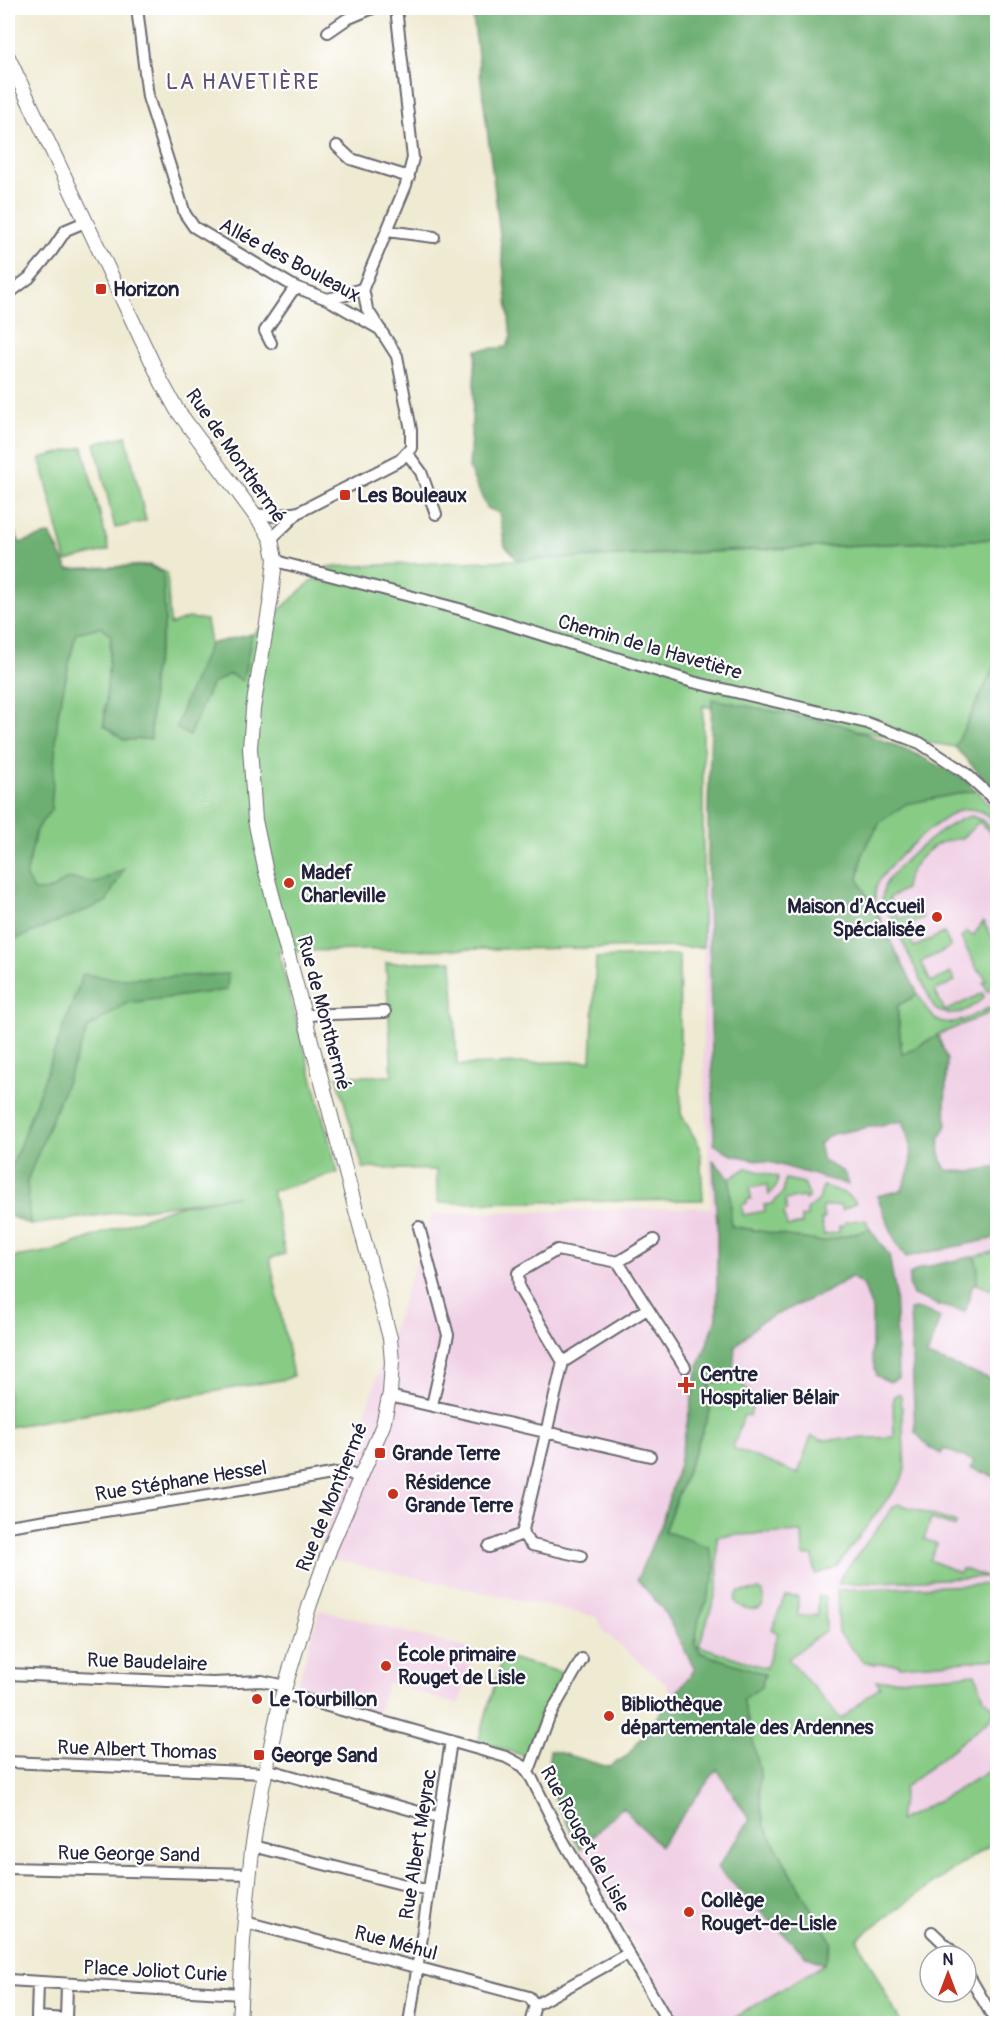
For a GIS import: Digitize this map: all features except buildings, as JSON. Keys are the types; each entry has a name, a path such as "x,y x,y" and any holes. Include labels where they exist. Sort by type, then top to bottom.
{"main road":[{"name":"Rue de Monthermé","path":"8,57 162,383 177,410 271,539 275,559 253,709 250,748 255,820 265,868 390,1338 392,1362 389,1396 382,1425 330,1548 284,1690 266,1771 250,1874 239,2024"}],"street":[{"name":"Allée des Bouleaux","path":"137,8 148,97 185,214 194,227 295,287 327,299 381,330"},
{"path":"328,32 347,19 373,8"},
{"path":"327,299 363,288 409,177 413,158 396,8"},
{"path":"337,146 351,159 409,177"},
{"path":"8,294 29,278 66,230 85,222"},
{"path":"387,231 434,237"},
{"path":"271,343 265,331 295,287"},
{"name":"Allée des Bouleaux","path":"363,288 367,309 397,356 411,430 411,448 407,453"},
{"path":"271,539 299,512 400,460 407,453 421,472 436,514"},
{"path":"253,514 276,516 299,512"},
{"name":"Chemin de la Havetière","path":"275,559 293,566 459,609 693,682 867,723 920,743 964,772 998,803"},
{"path":"305,1015 384,1012"},
{"path":"419,1227 448,1335 432,1405"},
{"path":"522,1534 563,1362 519,1288 518,1273 557,1250 618,1262 654,1240"},
{"path":"618,1262 685,1367"},
{"path":"563,1362 647,1309"},
{"path":"389,1396 650,1456"},
{"name":"Rue Stéphane Hessel","path":"8,1526 337,1473 349,1473 360,1478"},
{"path":"489,1547 522,1534"},
{"path":"522,1534 532,1545 581,1556"},
{"path":"528,1773 549,1717 582,1659"},
{"name":"Rue Baudelaire","path":"8,1674 213,1683 262,1681 284,1690"},
{"name":"Rue Rouget de Lisle","path":"284,1690 506,1757 523,1766 627,1954 669,2024"},
{"name":"Rue Albert Meyrac","path":"409,2024 451,1741"},
{"name":"Rue Albert Thomas","path":"8,1762 266,1771 440,1818"},
{"path":"253,1846 429,1891"},
{"name":"Rue George Sand","path":"8,1868 250,1874"},
{"name":"Rue Méhul","path":"245,1922 529,1997 535,2005"},
{"path":"932,1932 944,1944"},
{"path":"530,2024 535,2005 627,1954"},
{"name":"Place Joliot Curie","path":"8,1981 241,1994"},
{"name":"Place Joliot Curie","path":"38,1982 38,2018 66,2019 67,1984"},
{"path":"978,1991 998,2024"}],"shaded area":[{"name":"Centre Hospitalier Bélair","path":"989,794 998,804 997,1836 819,1962 824,1964 726,2023 679,2023 580,1849 622,1807 660,1846 714,1772 665,1683 605,1633 597,1617 317,1556 432,1214 711,1207 703,1046 703,884","holes":["717,1868 817,1961 806,1956"]},
{"name":"École primaire Rouget de Lisle","path":"320,1610 474,1650 459,1705 387,1683 378,1714 295,1691"}],"green space":[{"path":"472,8 997,8 997,539 518,560 505,546 499,513 487,508 469,469 476,350 507,347 511,336"},
{"path":"126,436 146,521 115,528 95,443"},
{"path":"83,447 109,550 66,561 40,458"},
{"path":"8,519 20,543 50,534 68,569 149,566 163,573 165,621 152,679 151,739 124,740 104,725 111,636 101,627 76,633 58,713 51,810 36,830 26,877 34,891 50,890 69,878 96,883 124,869 106,902 16,939 8,938"},
{"path":"997,539 997,661 955,747 703,706 703,947 278,951 338,1173 272,1191 285,1254 270,1258 293,1376 8,1427 8,1258 53,1251 178,1206 237,1196 30,1225 8,1215 8,808 58,713 76,632 101,627 111,635 104,725 151,739 152,679 165,621 149,566 68,569 150,565 167,573 170,625 188,618 206,620 210,644 253,634 327,567"},
{"path":"252,634 243,681 229,674 211,685 189,736 176,728 210,644"},
{"path":"997,661 997,792 955,747"},
{"path":"712,699 842,725 910,751 964,779 976,790 906,804 880,822 863,852 858,879 918,994 897,1006 902,1055 938,1035 947,1059 945,1108 947,1125 941,1136 939,1147 946,1170 970,1172 997,1166 997,1238 906,1257 897,1245 877,1196 902,1190 911,1165 910,1144 903,1121 832,1134 819,1144 823,1161 844,1172 848,1185 773,1163 732,1155 714,1144 708,894"},
{"path":"976,790 997,813 997,824 979,811 965,809 956,812 915,842 880,879 876,888 876,902 890,941 858,879 863,852 880,822 905,804"},
{"path":"971,816 984,821 997,835 997,839 979,822 961,838 938,844 916,863 908,876 905,889 889,898 899,919 919,909 923,918 904,927 914,947 944,933 951,947 921,962 931,982 951,973 955,981 935,991 945,1011 983,993 984,997 973,1006 961,1012 949,1014 935,1009 882,899 883,890 891,876 924,844 949,826"},
{"path":"983,922 997,942 997,968 988,992 983,982 987,980 978,971 961,938 966,931 973,936"},
{"path":"679,955 681,1114 700,1147 703,1200 438,1203 436,1170 363,1168 337,1076 392,1076 386,963 452,961 457,1065 591,1061 596,958"},
{"path":"83,974 117,979 228,974 227,990 127,1003 88,1028 27,1181 30,1225 8,1215 8,1177"},
{"path":"918,994 936,1020 947,1023 963,1020 997,1005 998,1009 938,1035 902,1055 897,1006"},
{"path":"713,1160 730,1179 731,1226 822,1242 870,1229 889,1255 895,1289 898,1378 890,1382 877,1376 872,1358 872,1310 864,1286 851,1277 826,1292 760,1322 735,1347 732,1383 710,1382 710,1411 664,1531 709,1547 715,1566 707,1601 699,1618 695,1644 701,1653 765,1674 761,1687 743,1699 760,1771 759,1792 764,1825 832,1942 824,1964 806,1956 717,1868 750,1820 717,1769 660,1846 622,1807 580,1849 554,1798 547,1775 550,1750 609,1767 627,1756 695,1669 662,1608 637,1579 662,1522 679,1464 698,1368 717,1317 717,1225"},
{"path":"746,1168 778,1177 777,1186 769,1195 767,1185 750,1188 751,1199 742,1205 743,1215 765,1211 764,1205 772,1204 783,1192 785,1179 804,1183 808,1192 808,1198 805,1200 804,1197 785,1200 787,1211 784,1213 787,1227 802,1224 801,1217 807,1216 807,1210 819,1200 823,1186 845,1194 856,1203 842,1210 840,1205 822,1207 824,1219 821,1220 824,1235 839,1232 839,1226 844,1225 845,1222 865,1219 870,1229 822,1242 731,1226 730,1179"},
{"path":"997,1251 997,1292 976,1284 978,1270 975,1256"},
{"path":"975,1256 978,1270 976,1284 973,1284 965,1312 913,1295 909,1285 910,1274 921,1268"},
{"path":"915,1309 940,1318 927,1356 997,1381 998,1470 995,1477 971,1468 974,1461 944,1449 941,1454 930,1448 915,1432 910,1310"},
{"path":"710,1381 739,1383 749,1390 752,1408 750,1416 744,1415 733,1448 798,1474 811,1436 821,1440 894,1437 893,1399 898,1394 901,1396 905,1469 901,1481 836,1567 816,1574 813,1556 803,1556 802,1532 717,1536 718,1588 699,1646 766,1668 778,1633 772,1630 786,1596 798,1597 798,1616 818,1615 818,1596 825,1597 826,1630 788,1659 841,1719 880,1686 876,1681 976,1674 984,1698 995,1709 991,1718 904,1788 899,1821 989,1771 997,1773 997,1840 857,1939 901,2023 726,2023 824,1964 832,1942 764,1825 759,1792 760,1771 742,1699 761,1687 765,1674 702,1654 695,1644 699,1618 707,1601 664,1532 710,1411"},
{"path":"899,1504 956,1523 955,1527 931,1519 924,1539 937,1544 930,1560 960,1573 962,1569 985,1577 838,1584 840,1578 894,1506"},
{"path":"997,1584 997,1659 899,1666 899,1664 873,1664 863,1661 839,1633 837,1590"},
{"path":"759,1590 763,1593 764,1600 761,1607 752,1609 737,1604 735,1600 738,1592"},
{"path":"503,1656 563,1673 541,1712 526,1756 478,1742"}],"place":[{"name":"Horizon","path":"101,289"},
{"name":"Les Bouleaux","path":"345,495"},
{"name":"Madef Charleville","path":"289,883"},
{"name":"Maison d'Accueil Spécialisée","path":"937,917"},
{"name":"Centre Hospitalier Bélair","path":"686,1385"},
{"name":"Grande Terre","path":"380,1453"},
{"name":"Résidence Grande Terre","path":"393,1494"},
{"name":"École primaire Rouget de Lisle","path":"386,1666"},
{"name":"Le Tourbillon","path":"257,1699"},
{"name":"Bibliothèque départementale des Ardennes","path":"609,1716"},
{"name":"George Sand","path":"259,1755"},
{"name":"Collège Rouget-de-Lisle","path":"689,1912"}],"district":[{"name":"LA HAVETIÈRE","path":"243,82"}]}
